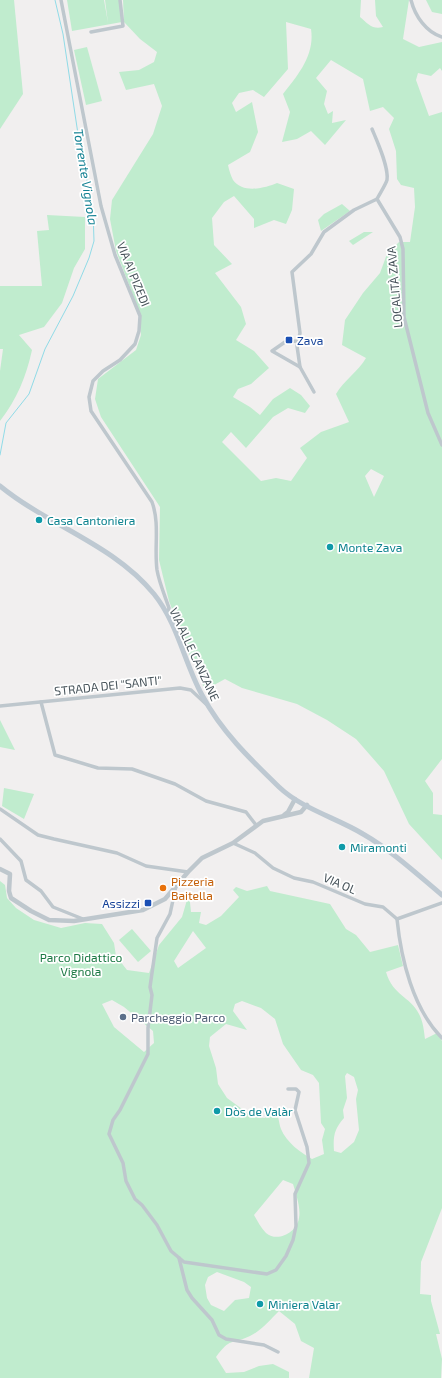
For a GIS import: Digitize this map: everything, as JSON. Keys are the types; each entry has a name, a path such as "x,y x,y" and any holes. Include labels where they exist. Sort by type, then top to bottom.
{"main road":[{"name":"VIA ALLE CANZANE","path":"0,486 44,516 115,558 137,574 167,614 201,694 210,710 233,741 279,788 294,798 366,835 442,895"}],"street":[{"name":"VIA AI PIZEDI","path":"61,0 101,206 115,255 140,316 139,331 135,344 120,360 103,371 93,381 89,397 91,412 152,502 156,511 157,571 169,608 167,614"},
{"path":"91,32 123,26 120,0"},
{"path":"411,0 417,16 426,28 442,37"},
{"path":"314,392 300,366 297,341 300,332 292,272 311,254 324,232 354,210 377,200 387,181 387,175 384,159 372,129"},
{"name":"LOCALITÀ ZAVA","path":"377,200 400,237 403,249 404,317 428,412 442,445"},
{"path":"297,341 285,342 272,352 300,366"},
{"name":"STRADA DEI \"SANTI\"","path":"0,706 100,694 180,688 191,690 210,710"},
{"path":"41,702 55,755 98,768 132,769 154,776 175,784 206,802 246,812 256,825"},
{"path":"283,816 288,812 294,798"},
{"path":"0,869 7,871 10,874 9,891 11,898 46,919 55,921 86,920 142,910 156,905 165,899 202,858 233,843 256,825 267,819 301,812 307,805"},
{"path":"0,808 38,834 54,840 117,852 146,866 188,872"},
{"path":"0,839 21,861 26,880 41,891 53,907 86,920"},
{"name":"VIA OL","path":"233,843 255,853 273,868 294,878 313,882 365,904 383,907 397,919"},
{"path":"177,885 170,914 157,938 150,987 152,996 148,1028 148,1054 120,1110 113,1120 109,1134 123,1164 126,1181 135,1199 142,1205 157,1225 171,1251 184,1262 267,1274 276,1270 282,1262 293,1240 296,1226 295,1194 309,1163 307,1147 295,1110 299,1092 296,1089 288,1089"},
{"path":"442,903 397,919 404,962 408,976 429,1021 442,1038"},
{"path":"178,1257 187,1290 192,1298 212,1320 219,1335 226,1340 264,1345 278,1352"}],"green space":[{"path":"0,0 14,0 23,94 0,129"},
{"path":"67,0 104,0 108,23 105,0 119,0 122,22 72,31"},
{"path":"123,0 361,0 360,17 371,26 379,28 383,27 376,16 375,0 409,0 403,39 419,47 442,42 442,71 440,68 431,76 418,73 416,80 429,116 442,112 442,759 425,781 433,793 433,814 442,815 442,860 409,824 384,771 356,739 327,720 297,704 242,688 225,679 205,690 197,672 205,664 191,659 169,601 159,560 160,507 101,417 95,399 98,379 136,350 141,335 138,308 116,251 110,219 112,200 153,134 162,106 154,84 126,90 119,72 139,70 154,62 157,52 140,39 124,22","holes":["286,22 311,29 312,38 308,56 300,72 283,94 290,112 282,142 297,139 311,131 325,145 346,120 332,123 333,111 328,114 324,104 327,91 316,78 331,60 363,79 370,111 383,107 394,118 389,129 396,151 397,179 401,185 414,188 415,207 410,242 399,242 387,254 380,273 363,293 345,320 342,345 366,358 336,394 349,422 321,432 300,448 307,458 291,481 276,478 261,481 222,442 231,432 246,448 273,417 288,408 305,413 310,406 301,395 290,388 273,399 260,415 233,397 238,389 251,384 269,368 254,351 236,340 246,324 241,307 215,273 232,264 214,245 212,218 224,202 234,196 254,219 254,228 274,220 286,224 292,210 294,189 277,183 254,189 242,187 233,180 228,165 250,152 258,132 252,102 236,112 232,103 239,93 253,90 264,97 288,69","371,469 384,476 374,497 365,476"]},
{"path":"426,0 442,0 442,14 432,12"},
{"path":"87,47 102,101 86,105 74,50"},
{"path":"342,204 350,211 321,231 318,220 324,214"},
{"path":"47,215 85,217 85,249 74,268 62,303 44,327 19,335 32,350 20,387 0,421 0,371 3,349 0,349 0,286 42,286 37,231 49,230"},
{"path":"364,232 373,232 353,245 349,241"},
{"path":"0,720 15,750 0,747"},
{"path":"4,788 34,794 24,819 2,806"},
{"name":"Parco Didattico Vignola","path":"0,881 5,885 7,898 16,908 34,920 61,928 85,923 102,924 114,943 116,956 127,970 149,973 159,945 182,917 189,893 191,912 201,912 199,923 206,925 221,916 239,897 233,890 236,887 247,891 267,886 270,891 330,904 346,929 356,935 370,952 398,945 403,966 386,972 389,980 397,991 411,1003 419,1014 425,1039 437,1033 442,1041 442,1208 421,1262 420,1294 431,1295 431,1301 440,1334 436,1334 442,1359 441,1378 309,1378 314,1348 301,1341 295,1324 279,1311 258,1331 243,1339 231,1342 216,1357 226,1373 244,1372 259,1366 273,1364 289,1372 289,1378 0,1378","holes":["193,931 206,948 178,968 174,961","112,1000 124,1007 153,1031 154,1043 144,1052 114,1027 102,1004","242,1001 261,1008 275,1019 283,1044 301,1070 313,1075 319,1083 321,1123 325,1129 322,1140 324,1154 312,1159 303,1154 294,1147 283,1134 278,1117 273,1110 265,1118 253,1117 227,1098 218,1084 216,1068 209,1046 210,1037 226,1024 247,1030 233,1011 235,1004","347,1073 354,1077 358,1090 356,1099 359,1130 354,1142 341,1153 334,1151 334,1141 336,1130 344,1118 343,1110 347,1098 345,1076","283,1180 293,1184 299,1210 298,1223 295,1228 291,1232 276,1237 266,1233 254,1215","217,1272 244,1282 251,1287 249,1298 235,1300 224,1311 211,1305 207,1298 205,1285 208,1277"]},
{"path":"132,929 151,951 138,962 119,940"}],"waterway":[{"name":"Torrente Vignola","path":"0,455 6,423 29,394 45,349 73,296 89,258 94,241 93,211 78,134 63,34 55,0"}],"place":[{"name":"Zava","path":"289,340"},
{"name":"Casa Cantoniera","path":"39,520"},
{"name":"Monte Zava","path":"330,547"},
{"name":"Miramonti","path":"342,847"},
{"name":"Pizzeria Baitella","path":"163,888"},
{"name":"Assizzi","path":"148,903"},
{"name":"Parcheggio Parco","path":"123,1017"},
{"name":"Dòs de Valàr","path":"217,1111"},
{"name":"Miniera Valar","path":"260,1304"}]}
